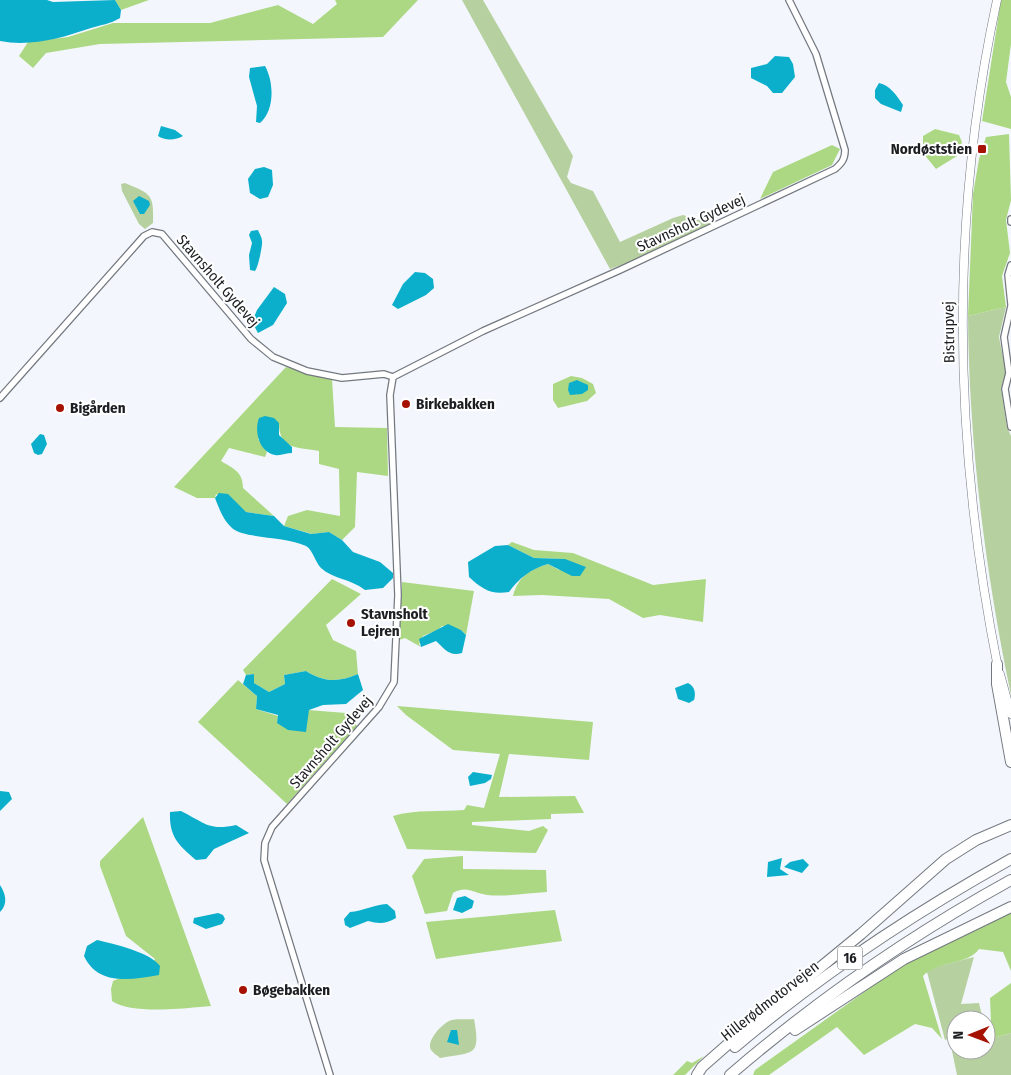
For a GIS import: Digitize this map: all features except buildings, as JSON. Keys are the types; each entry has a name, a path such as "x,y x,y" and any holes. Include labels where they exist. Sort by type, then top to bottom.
{"highway":[{"path":"997,664 997,684 1011,762"},
{"path":"697,1075 702,1067 743,1031 861,934 946,859 976,840 1011,824"},
{"name":"Hillerødmotorvejen","path":"702,1075 802,994 863,950 920,913 1011,859"},
{"name":"16","path":"730,1075 759,1050 828,997 922,933 1011,880"},
{"path":"759,1050 783,1038 904,959 1011,907"}],"main road":[{"name":"Bistrupvej","path":"997,0 987,44 970,164 961,306 965,431 972,503 979,563 1011,736"},
{"name":"Bistrupvej","path":"997,664 1011,714"}],"street":[{"name":"Stavnsholt Gydevej","path":"0,398 144,236 152,232 162,234 251,339 273,357 307,371 342,378 384,374 393,377 483,331 620,270 835,169 845,158 844,150 816,54 789,0"},
{"path":"1011,265 1008,275 1011,305 1004,337 1009,373 1006,389 1011,427"},
{"name":"Stavnsholt Gydevej","path":"330,1075 264,860 265,843 272,827 379,707 394,682 398,595 390,395 393,377"}],"green space":[{"path":"115,0 149,0 121,10"},
{"path":"335,0 418,0 383,37 100,44 46,53 33,68 19,56 28,42 68,37 113,23 210,23 278,5 313,24 337,4"},
{"path":"462,0 483,0 573,156 567,177 571,183 593,191 620,242 683,215 712,224 634,261 610,269"},
{"path":"1001,0 1011,0 1011,44 1006,82 1011,97 1011,129 982,121"},
{"path":"935,129 959,135 962,142 957,156 936,169 923,153 923,136"},
{"path":"1009,134 1011,200 1006,220 1010,253 1002,276 1006,307 968,316 973,194 979,159 986,137"},
{"path":"832,145 840,149 832,165 760,199 773,172"},
{"path":"125,183 146,193 151,200 153,223 145,229 139,224 122,191 121,184"},
{"path":"1006,307 999,337 1006,372 1001,389 1007,427 1011,436 1011,695 993,601 980,506 971,411 968,316"},
{"path":"286,367 332,379 335,427 387,428 388,476 357,472 355,527 342,540 329,532 312,534 284,526 288,516 307,510 340,516 339,469 319,464 319,451 297,448 286,443 282,438 279,423 258,439 267,452 265,457 229,448 221,461 237,472 243,483 243,488 274,516 246,512 216,494 215,498 197,498 174,487"},
{"path":"571,376 582,378 593,384 596,393 587,401 558,408 553,400 553,384"},
{"path":"512,542 534,550 573,553 653,585 706,579 703,622 660,615 643,618 609,599 542,595 513,596 515,589 525,575 548,564 559,570 565,559 534,558 508,545"},
{"path":"332,579 361,594 326,625 333,640 356,651 358,674 338,680 319,678 306,671 284,675 285,684 269,692 254,683 254,674 246,675 243,670"},
{"path":"402,582 474,591 466,635 461,630 442,626 438,630 423,636 419,644 421,647 405,638 399,640"},
{"path":"238,680 257,696 256,709 278,716 277,723 308,710 346,713 357,726 287,804 198,722"},
{"path":"397,706 593,722 589,760 509,754 499,797 575,796 584,813 551,814 551,819 472,822 472,825 529,831 543,826 548,830 536,853 407,849 393,816 419,812 464,810 467,805 484,808 500,754 453,750 406,715"},
{"path":"143,817 211,1006 145,1009 132,1008 112,1001 111,989 113,981 120,978 147,977 155,959 126,936 100,866 100,861"},
{"path":"463,856 463,869 546,870 547,892 487,895 470,890 462,890 453,893 447,911 425,914 412,876 424,859"},
{"path":"555,910 562,941 436,959 426,922"},
{"path":"1011,912 1011,971 1003,952 979,949 968,958 937,967 923,976 942,1039 932,1028 915,1024 864,1055 837,1027 769,1075 753,1075 755,1070 895,970"},
{"path":"974,957 961,1004 979,1003 981,1010 946,1010 945,1040 927,972 931,968"},
{"path":"1011,983 1011,1033 996,1037 996,1010 990,1010 990,998"},
{"path":"474,1019 476,1031 475,1046 468,1053 440,1058 431,1050 432,1038 446,1023 455,1020"},
{"path":"1011,1033 1011,1075 957,1075 954,1060 996,1060 996,1037"},
{"path":"704,1056 685,1075 673,1075 687,1061 692,1063"}],"water":[{"path":"0,0 47,0 53,2 115,0 121,10 120,18 116,20 69,35 34,42 11,43 0,41"},
{"path":"775,56 789,57 793,64 795,77 782,93 773,93 767,86 751,78 751,68 767,64"},
{"path":"265,66 270,80 272,96 268,111 260,123 256,122 257,106 249,77 250,68"},
{"path":"879,83 890,88 896,95 903,105 901,112 881,104 875,98 875,90"},
{"path":"161,126 175,130 183,136 170,139 161,138 158,136"},
{"path":"264,167 272,170 273,185 268,197 260,199 250,193 248,179 255,169"},
{"path":"139,196 149,201 150,205 144,214 140,214 133,201"},
{"path":"258,230 262,243 255,271 250,270 249,255 252,243 249,235 251,231"},
{"path":"415,272 425,273 433,279 434,288 426,295 398,309 392,305 403,284"},
{"path":"274,287 285,294 287,303 273,325 258,333 252,322 257,310"},
{"path":"577,380 588,385 588,390 582,394 570,395 568,390 569,383"},
{"path":"265,416 274,418 279,423 279,435 292,447 292,453 275,455 265,450 259,440 257,429 259,418"},
{"path":"40,434 44,435 47,444 42,454 38,455 34,453 31,444"},
{"path":"219,493 228,494 246,512 274,516 284,526 311,534 329,532 342,540 353,552 380,562 393,573 393,578 383,588 365,590 354,583 326,572 321,568 306,546 238,532 229,525 222,514 215,498"},
{"path":"508,545 534,558 565,559 586,567 580,576 572,576 548,564 531,571 521,578 509,592 503,593 487,590 469,577 468,562 495,546"},
{"path":"448,624 461,630 466,635 462,653 450,653 436,641 421,647 419,639"},
{"path":"306,671 319,678 332,680 345,679 358,674 363,690 346,704 323,705 309,710 306,732 288,730 277,723 278,715 256,709 257,696 243,684 246,675 254,674 254,683 269,692 285,684 284,675"},
{"path":"688,683 694,688 695,693 694,700 689,703 678,699 675,688"},
{"path":"473,772 492,775 491,779 485,783 470,786 468,777"},
{"path":"0,791 9,792 12,799 0,811"},
{"path":"181,811 207,825 227,827 236,825 249,833 214,849 206,859 196,860 180,845 171,828 170,812"},
{"path":"782,858 780,869 789,875 767,877 768,862"},
{"path":"803,859 809,865 802,873 784,867 790,862"},
{"path":"0,885 5,899 3,909 0,912"},
{"path":"465,896 474,901 472,908 462,913 453,910 457,898"},
{"path":"387,904 395,911 396,918 382,923 368,921 350,928 345,925 344,919 350,912"},
{"path":"218,913 223,915 225,919 222,924 206,929 193,923 194,918"},
{"path":"97,940 131,949 148,957 160,966 159,975 127,979 106,977 90,966 84,956 87,946"},
{"path":"451,1030 457,1030 459,1045 447,1042"}],"place":[{"name":"Nordøststien","path":"982,149"},
{"name":"Birkebakken","path":"406,404"},
{"name":"Bigården","path":"60,408"},
{"name":"Stavnsholt Lejren","path":"351,623"},
{"name":"Bøgebakken","path":"243,990"}]}
